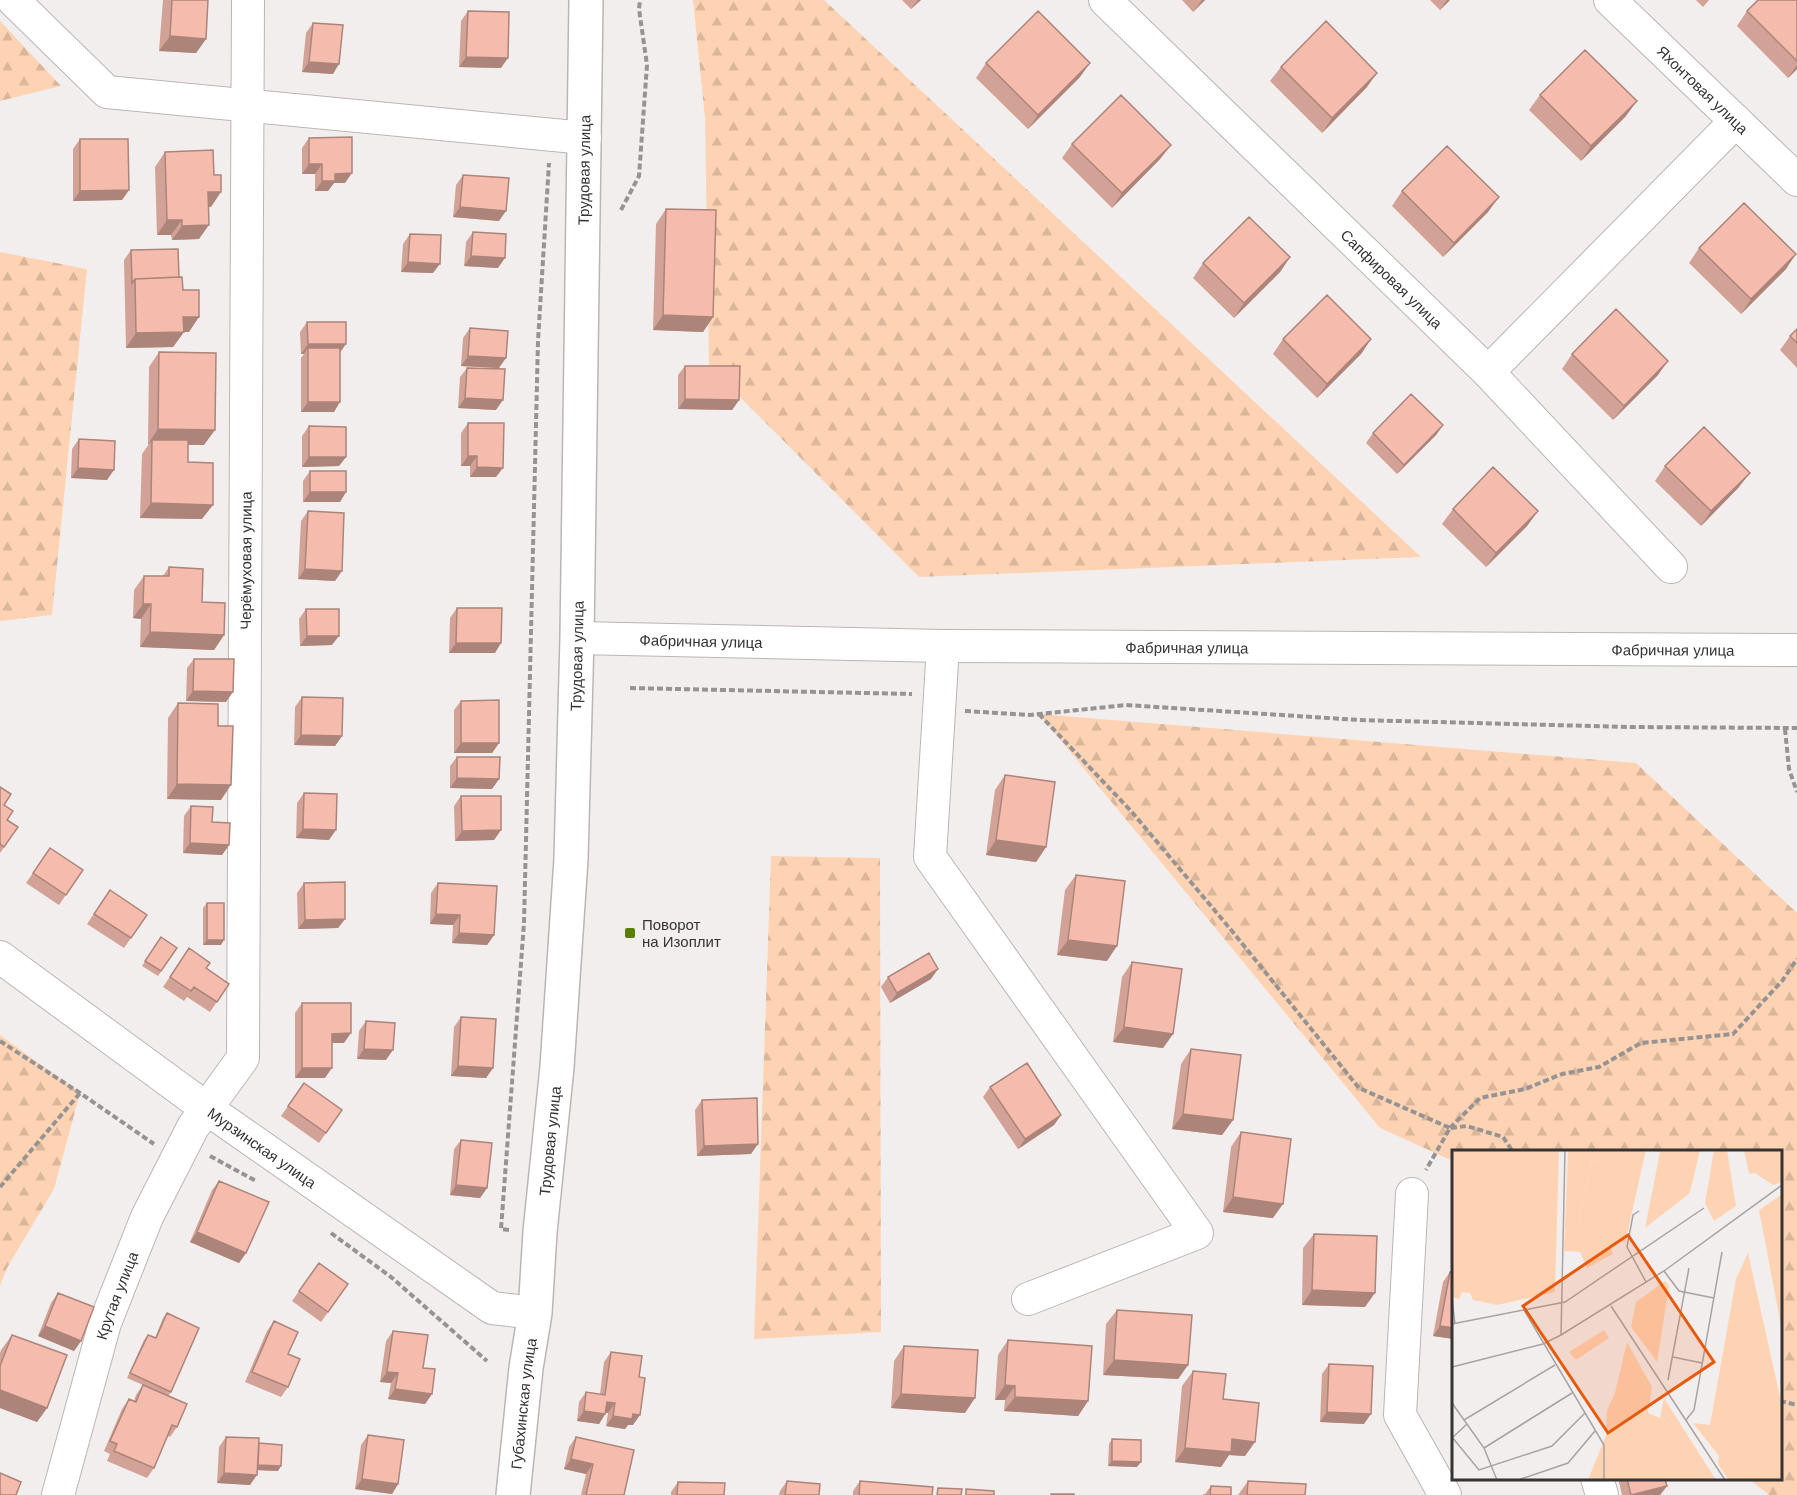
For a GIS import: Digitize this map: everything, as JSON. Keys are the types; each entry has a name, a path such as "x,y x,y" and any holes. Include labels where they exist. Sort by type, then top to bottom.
{"main road":[{"name":"Трудовая улица","path":"535,1313 540,1232 557,1067 571,859 577,638 586,0"},
{"name":"Губахинская улица","path":"513,1495 526,1368 535,1313"}],"street":[{"path":"13,0 107,92 585,138"},
{"name":"Черёмуховая улица","path":"200,1117 243,1058 248,0"},
{"name":"Сапфировая улица","path":"1105,0 1488,372 1671,567"},
{"name":"Яхонтовая улица","path":"1610,0 1797,180"},
{"path":"1488,372 1736,121"},
{"name":"Фабричная улица","path":"577,638 943,646 1797,650"},
{"path":"943,646 930,856 1197,1233 1028,1299"},
{"name":"Мурзинская улица","path":"0,957 200,1117 492,1308 535,1313"},
{"name":"Крутая улица","path":"58,1495 105,1323 147,1217 200,1117"},
{"path":"1412,1194 1400,1415 1445,1495"},
{"path":"1597,1480 1602,1495"}],"path":[{"path":"621,210 639,176 647,65 639,9 640,0"},
{"path":"509,1230 501,1230 524,923 538,341 550,135"},
{"path":"630,688 928,694 928,711 1030,715 1126,705 1359,720 1797,728"},
{"path":"1039,714 1138,820 1232,931 1359,1088 1450,1128 1467,1126 1503,1137 1512,1150"},
{"path":"1785,728 1789,770 1797,792"},
{"path":"1412,1194 1450,1128 1480,1098 1525,1089 1562,1074 1599,1067 1641,1043 1733,1034 1782,981 1797,959"},
{"path":"0,1041 158,1147"},
{"path":"0,1187 80,1093"},
{"path":"200,1117 198,1149 258,1182"},
{"path":"326,1230 391,1277 487,1361"},
{"path":"1782,1401 1797,1405"}],"green space":[{"path":"693,0 824,0 1421,557 919,577 709,366 705,118"},
{"path":"0,21 61,86 0,101"},
{"path":"0,252 87,269 52,615 0,621"},
{"path":"1039,714 1636,763 1797,913 1797,1495 1769,1495 1750,1480 1782,1480 1782,1150 1452,1150 1452,1161 1380,1128"},
{"path":"771,856 880,858 881,1332 754,1339"},
{"path":"0,1035 80,1093 54,1189 7,1268 0,1286"}],"building":[{"path":"172,0 208,0 206,39 170,36"},
{"path":"1758,0 1797,0 1797,61 1747,11"},
{"path":"468,11 509,12 508,58 466,57"},
{"path":"1038,11 1090,63 1038,115 986,63"},
{"path":"1326,21 1377,73 1332,118 1281,67"},
{"path":"313,23 343,25 339,64 309,62"},
{"path":"1585,50 1637,101 1591,146 1540,95"},
{"path":"1121,95 1171,145 1122,193 1072,144"},
{"path":"352,137 352,173 335,174 335,181 322,181 322,164 309,164 309,138"},
{"path":"80,139 128,139 129,190 80,191"},
{"path":"1447,146 1499,197 1454,243 1402,191"},
{"path":"213,150 214,175 221,175 221,192 208,192 209,225 182,226 182,220 167,220 165,152"},
{"path":"463,175 509,178 506,211 460,207"},
{"path":"1744,203 1796,254 1751,299 1699,248"},
{"path":"666,209 716,210 713,317 663,315"},
{"path":"1249,217 1290,257 1244,303 1203,263"},
{"path":"473,232 506,234 505,258 471,256"},
{"path":"410,234 441,235 440,264 408,262"},
{"path":"178,249 179,277 135,279 132,283 131,250"},
{"path":"182,277 183,290 199,290 199,317 183,317 184,332 136,333 135,279"},
{"path":"1327,295 1371,339 1327,384 1283,339"},
{"path":"1616,309 1668,361 1624,406 1572,354"},
{"path":"307,322 346,322 346,344 308,344"},
{"path":"470,328 508,331 506,358 468,356"},
{"path":"1797,329 1797,343 1790,336"},
{"path":"308,348 340,348 340,402 308,402"},
{"path":"159,352 216,353 215,430 158,429"},
{"path":"685,366 740,366 739,400 685,399"},
{"path":"467,368 505,369 503,400 465,398"},
{"path":"1411,394 1443,425 1404,465 1373,433"},
{"path":"468,423 504,423 503,468 477,467 477,456 468,456"},
{"path":"309,426 346,427 346,457 309,457"},
{"path":"1704,427 1750,473 1711,511 1665,466"},
{"path":"79,439 115,441 114,470 78,468"},
{"path":"152,440 188,440 188,462 213,463 213,505 151,503"},
{"path":"1493,467 1538,511 1496,553 1453,509"},
{"path":"310,471 346,471 346,492 310,492"},
{"path":"308,511 344,513 342,571 305,569"},
{"path":"169,567 203,569 202,602 225,603 224,635 150,632 151,604 143,604 144,576 169,576"},
{"path":"457,608 502,608 501,643 456,643"},
{"path":"306,609 339,609 339,636 307,636"},
{"path":"194,659 234,659 233,692 193,691"},
{"path":"302,697 343,698 342,736 301,735"},
{"path":"499,700 499,743 461,743 461,701"},
{"path":"178,703 218,704 218,726 233,726 231,785 177,784"},
{"path":"457,757 500,757 499,779 457,778"},
{"path":"1005,775 1055,782 1046,847 996,840"},
{"path":"0,787 11,794 4,805 13,811 7,820 18,827 4,847 0,844"},
{"path":"304,793 337,794 336,830 303,829"},
{"path":"461,796 501,796 501,830 462,831"},
{"path":"191,806 213,807 212,822 230,823 229,845 190,843"},
{"path":"50,848 83,870 66,895 33,873"},
{"path":"1076,875 1125,881 1117,946 1068,940"},
{"path":"345,882 345,919 305,920 304,883"},
{"path":"438,883 497,886 494,935 459,933 460,915 436,914"},
{"path":"110,890 147,915 131,938 94,914"},
{"path":"207,903 224,903 224,940 207,940"},
{"path":"161,937 177,948 161,971 145,961"},
{"path":"189,948 210,963 206,968 229,984 217,1002 194,987 191,991 170,977"},
{"path":"929,953 938,969 897,993 888,977"},
{"path":"1132,962 1182,969 1173,1034 1124,1027"},
{"path":"302,1003 351,1003 351,1033 332,1034 332,1068 302,1068"},
{"path":"461,1017 496,1019 493,1068 458,1066"},
{"path":"366,1021 395,1023 393,1050 364,1049"},
{"path":"1191,1049 1241,1055 1233,1120 1183,1114"},
{"path":"1027,1063 1061,1115 1025,1139 990,1087"},
{"path":"304,1083 342,1110 326,1133 288,1106"},
{"path":"757,1098 758,1144 704,1146 702,1100"},
{"path":"1241,1132 1291,1139 1283,1204 1233,1197"},
{"path":"461,1140 492,1143 487,1188 456,1185"},
{"path":"219,1181 269,1202 246,1253 197,1232"},
{"path":"1314,1234 1377,1236 1375,1293 1312,1290"},
{"path":"319,1263 348,1284 328,1312 299,1291"},
{"path":"1450,1272 1452,1272 1452,1328 1440,1326"},
{"path":"58,1293 94,1307 81,1341 45,1326"},
{"path":"1117,1310 1192,1315 1188,1365 1114,1360"},
{"path":"167,1313 199,1328 171,1392 130,1373 148,1335 156,1338"},
{"path":"274,1321 298,1332 288,1354 300,1359 288,1387 252,1372"},
{"path":"393,1331 428,1335 423,1368 435,1369 432,1394 395,1389 398,1373 387,1372"},
{"path":"12,1335 67,1355 47,1408 0,1390 0,1366"},
{"path":"1008,1340 1092,1346 1088,1401 1015,1397 1015,1386 1005,1385"},
{"path":"904,1346 978,1350 975,1398 901,1394"},
{"path":"611,1352 642,1356 639,1377 645,1378 640,1415 633,1414 632,1419 613,1416 615,1403 607,1402 605,1414 584,1411 586,1392 605,1395"},
{"path":"1329,1364 1373,1366 1371,1414 1327,1412"},
{"path":"1193,1371 1226,1374 1223,1399 1259,1403 1255,1442 1232,1439 1231,1452 1185,1448"},
{"path":"143,1385 187,1404 177,1427 172,1425 154,1468 114,1451 117,1444 110,1441 129,1399 136,1402"},
{"path":"368,1435 404,1440 398,1484 362,1479"},
{"path":"226,1437 259,1438 257,1475 224,1473"},
{"path":"576,1437 634,1450 624,1495 586,1495 593,1464 571,1459"},
{"path":"1112,1439 1141,1440 1141,1462 1112,1461"},
{"path":"259,1443 282,1445 281,1466 258,1465"},
{"path":"0,1473 21,1482 16,1495 0,1495"},
{"path":"1627,1480 1665,1480 1667,1486 1631,1495"},
{"path":"787,1481 820,1484 819,1495 785,1495"},
{"path":"860,1481 933,1487 932,1495 859,1495"},
{"path":"1248,1481 1306,1484 1305,1495 1247,1495"},
{"path":"678,1482 725,1483 724,1495 677,1495"},
{"path":"1211,1486 1231,1487 1231,1495 1210,1495"},
{"path":"938,1488 962,1489 961,1495 937,1495"},
{"path":"966,1489 994,1491 994,1495 966,1495"},
{"path":"1074,1494 1074,1495 1051,1495"}],"place":[{"name":"Поворот на Изоплит","path":"630,933"}]}
